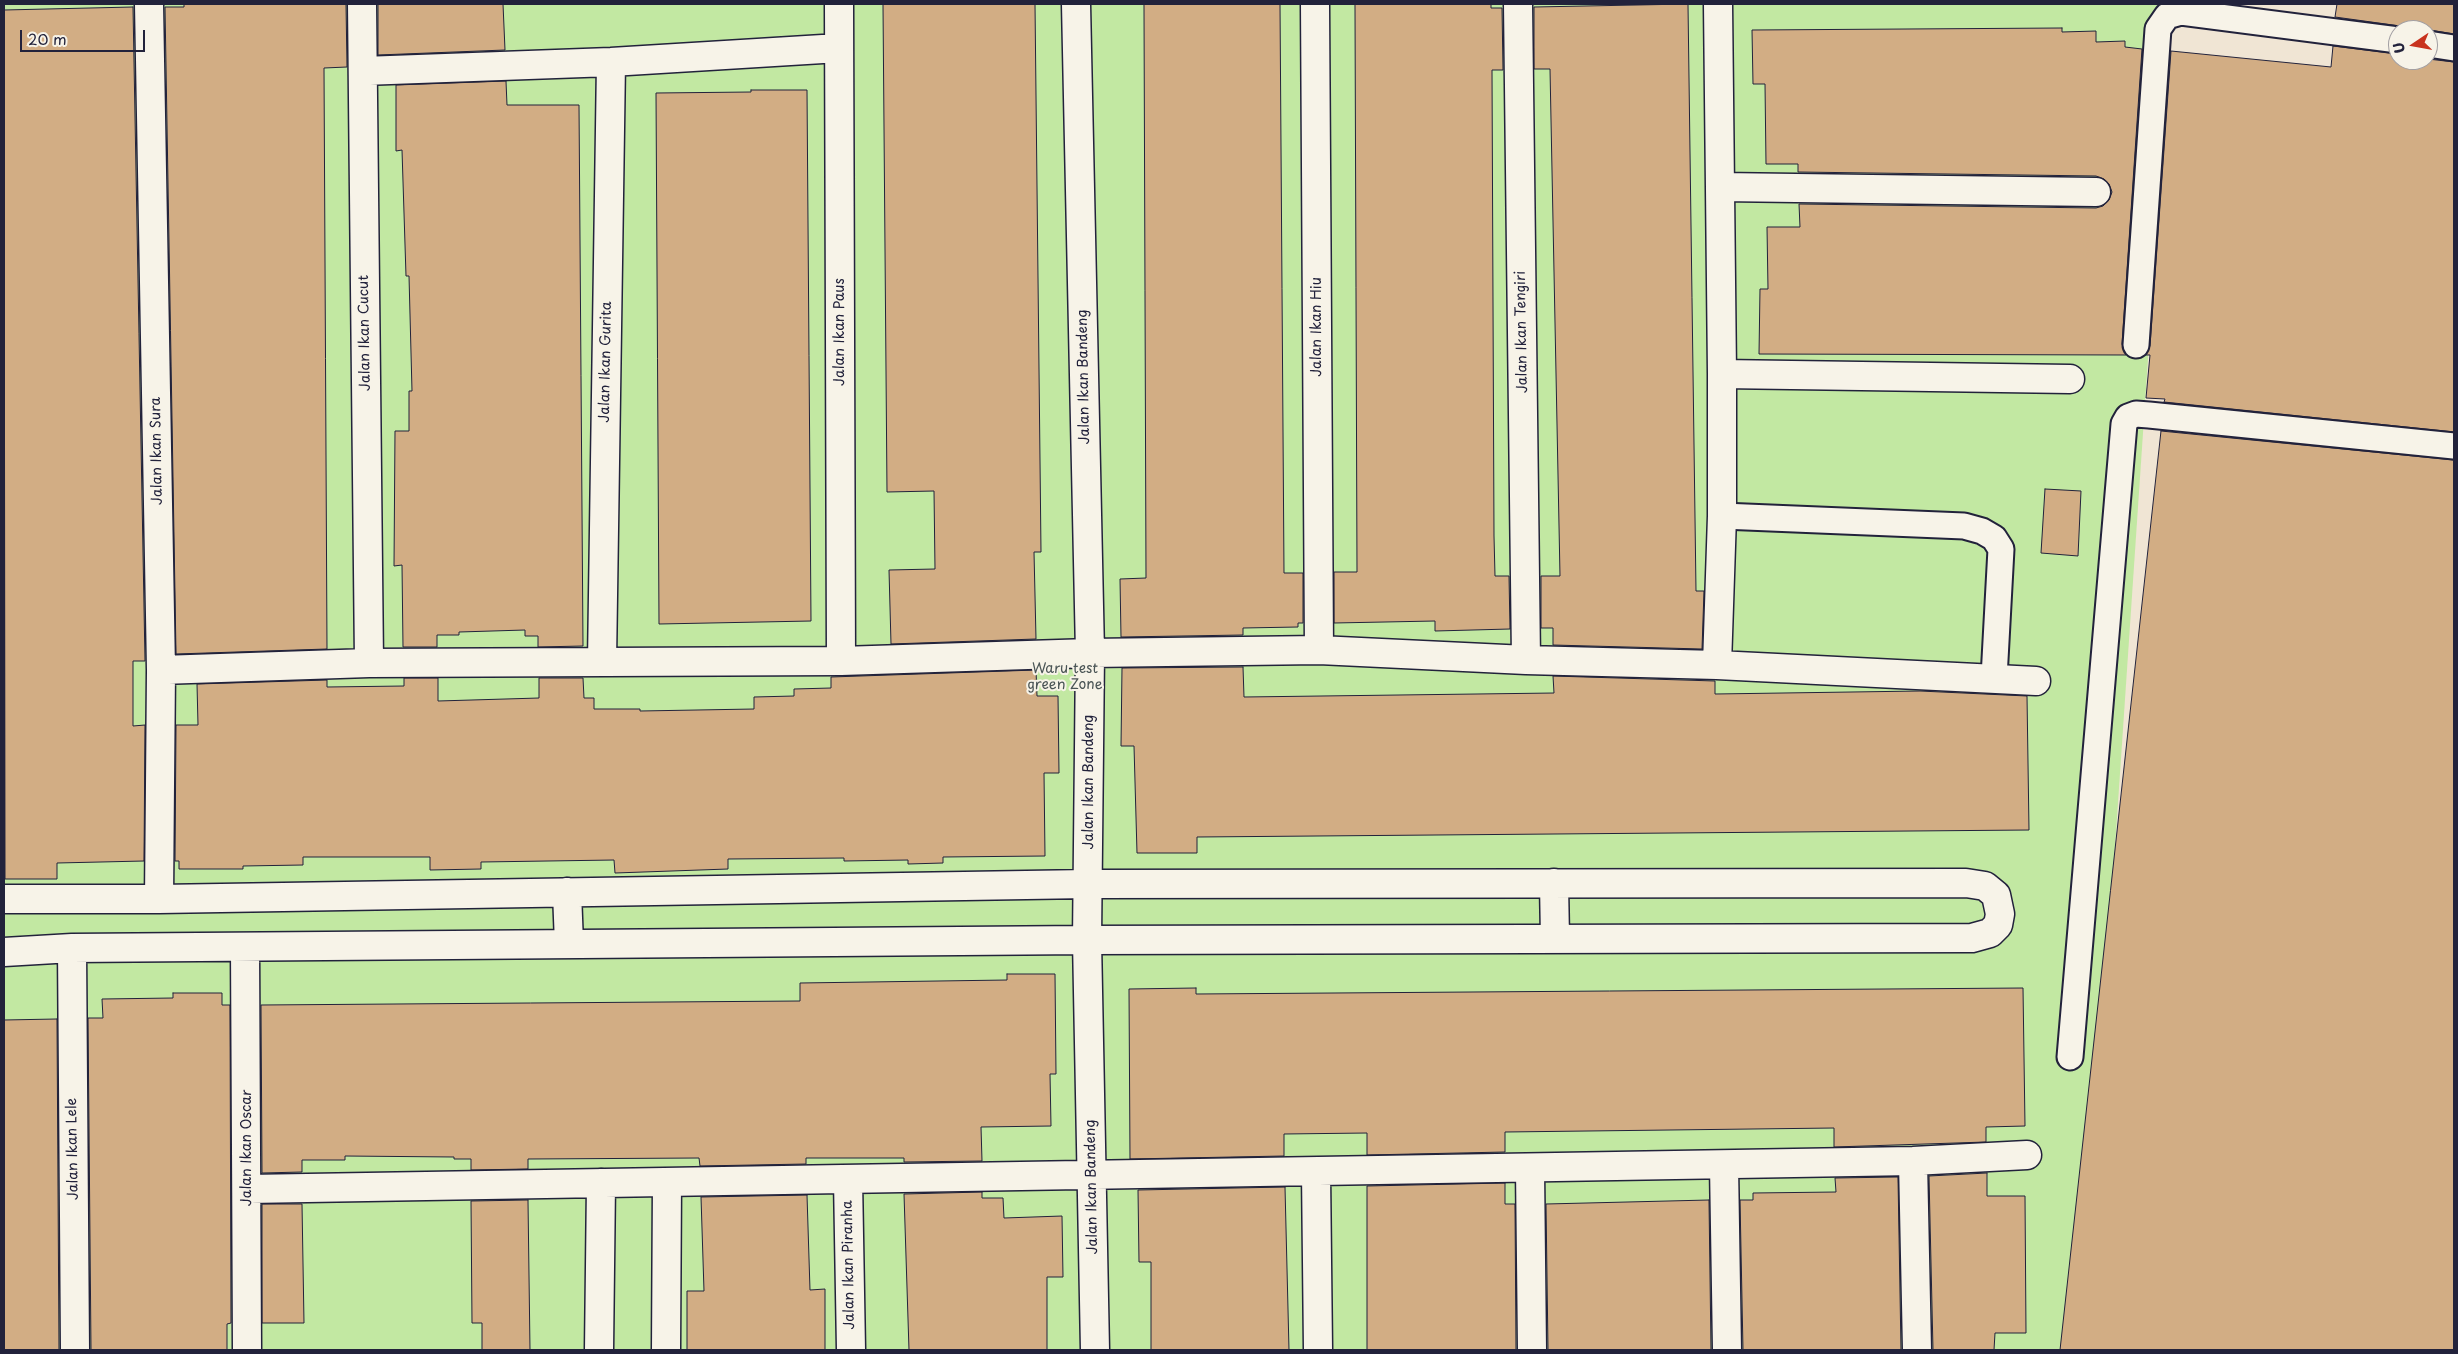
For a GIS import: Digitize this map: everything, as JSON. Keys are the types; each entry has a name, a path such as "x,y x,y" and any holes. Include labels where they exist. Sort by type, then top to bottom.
{"street":[{"name":"Jalan Ikan Sura","path":"149,4 161,670 159,899"},
{"name":"Jalan Ikan Cucut","path":"362,4 369,663"},
{"name":"Jalan Ikan Paus","path":"839,4 842,661"},
{"name":"Jalan Ikan Bandeng","path":"1076,4 1090,653 1087,940 1093,1174 1094,1350"},
{"name":"Jalan Ikan Hiu","path":"1315,4 1319,650"},
{"name":"Jalan Ikan Tengiri","path":"1518,4 1526,660"},
{"path":"1717,665 1722,516 1718,4"},
{"path":"363,72 611,62 839,48"},
{"name":"Jalan Ikan Gurita","path":"602,662 611,62"},
{"path":"1720,187 2096,192"},
{"path":"1722,374 2070,379"},
{"path":"161,670 369,663 842,661 1090,653 1319,650 1526,660 1717,665 2036,680"},
{"path":"1554,883 1555,939"},
{"path":"4,900 1088,884 1971,883 1985,886 1996,895 2000,914 1998,925 1990,933 1972,938 1087,940 246,946 72,948 4,952"},
{"path":"567,892 569,944"},
{"name":"Jalan Ikan Oscar","path":"246,946 248,1189 246,1350"},
{"name":"Jalan Ikan Lele","path":"72,948 75,1350"},
{"path":"248,1189 1724,1165 1914,1161 2027,1155"},
{"path":"1914,1161 1917,1350"},
{"path":"1724,1165 1727,1350"},
{"path":"1530,1168 1532,1350"},
{"path":"1316,1172 1318,1350"},
{"name":"Jalan Ikan Piranha","path":"848,1179 851,1350"},
{"path":"666,1350 667,1182"},
{"path":"599,1350 601,1183"}],"lane":[{"path":"2136,345 2158,29 2167,16 2181,12 2388,39"},
{"path":"2438,46 2454,48"},
{"path":"2070,1057 2124,424 2128,417 2136,414 2149,415 2454,446"},
{"path":"1722,516 1964,526 1982,531 1994,538 2002,548 1994,678"}],"green space":[{"name":"Waru test green Zone","path":"4,4 2172,4 2081,1350 4,1350"}],"building":[{"path":"184,4 346,4 347,67 324,68 327,649 176,654 165,7 184,7"},
{"path":"378,4 503,4 505,50 378,55"},
{"path":"883,4 1035,4 1041,552 1034,552 1036,639 891,644 889,570 935,569 934,491 887,492"},
{"path":"1144,4 1280,4 1284,573 1303,573 1303,623 1298,623 1298,627 1243,628 1243,635 1121,637 1120,579 1146,578"},
{"path":"1355,4 1491,4 1491,8 1502,8 1503,70 1492,70 1494,536 1495,576 1509,576 1510,629 1435,631 1435,621 1334,623 1334,572 1357,572"},
{"path":"1688,4 1696,591 1704,591 1702,649 1553,645 1553,628 1541,628 1541,576 1560,576 1550,69 1534,69 1534,7"},
{"path":"2337,4 2454,4 2454,34 2438,31 2438,20 2388,20 2388,24 2335,17"},
{"path":"133,7 145,661 133,661 133,726 145,725 144,861 57,863 57,879 5,879 4,10"},
{"path":"2062,28 2062,32 2096,31 2096,42 2125,41 2125,47 2142,49 2122,344 2126,355 1759,354 1760,289 1768,289 1767,227 1800,227 1799,204 2096,208 2103,206 2109,200 2112,192 2109,184 2104,179 2096,176 1798,172 1798,164 1766,164 1765,84 1753,84 1752,30"},
{"path":"2333,46 2388,53 2388,70 2438,70 2438,60 2454,62 2454,432 2164,402 2165,399 2146,398 2150,355 2145,355 2150,346 2171,51 2331,67"},
{"path":"506,81 507,105 579,105 583,646 538,647 538,636 525,636 525,630 459,632 459,635 437,635 437,647 403,647 402,565 394,566 395,431 409,431 409,391 412,391 409,276 406,276 402,150 396,151 396,85"},
{"path":"751,90 807,90 811,621 659,624 656,93 751,92"},
{"path":"2161,431 2454,460 2454,1350 2060,1350"},
{"path":"2045,489 2081,491 2078,556 2041,553"},
{"path":"1243,667 1244,697 1554,693 1553,676 1715,681 1715,694 1920,691 2027,696 2029,830 1197,837 1197,853 1137,853 1134,746 1121,746 1122,668"},
{"path":"1036,670 1037,696 1058,696 1059,773 1044,773 1045,856 943,857 943,863 908,864 908,860 844,861 844,858 728,859 728,869 615,873 614,860 481,862 481,869 430,870 430,857 303,857 303,865 243,866 243,869 179,869 179,861 175,861 176,725 198,725 197,684 327,680 327,687 404,686 404,678 438,678 438,701 539,698 539,678 583,678 584,698 594,698 594,709 640,709 640,711 754,709 754,697 794,696 794,689 831,688 831,677"},
{"path":"1007,974 1055,974 1056,1074 1050,1074 1051,1126 981,1127 982,1161 904,1162 904,1158 806,1158 806,1164 700,1166 699,1158 528,1159 528,1169 471,1170 471,1159 454,1159 454,1157 345,1156 345,1160 302,1160 302,1172 262,1173 261,1005 800,1001 800,983 1007,980"},
{"path":"1196,988 1196,994 2023,988 2025,1126 1986,1127 1986,1142 1834,1147 1834,1128 1505,1132 1505,1152 1367,1155 1367,1133 1284,1134 1284,1156 1130,1159 1129,989"},
{"path":"173,993 222,993 222,1005 230,1005 231,1323 227,1324 227,1350 91,1350 88,1018 103,1018 102,999 173,998"},
{"path":"57,1019 59,1350 4,1350 4,1020"},
{"path":"1987,1173 1987,1196 2025,1196 2026,1333 1995,1333 1994,1350 1933,1350 1929,1176"},
{"path":"1898,1177 1901,1350 1743,1350 1740,1200 1753,1200 1753,1193 1836,1192 1835,1178"},
{"path":"1505,1183 1505,1204 1515,1204 1516,1350 1367,1350 1367,1186"},
{"path":"1285,1187 1289,1350 1151,1350 1151,1262 1139,1262 1138,1190"},
{"path":"982,1192 982,1198 1003,1198 1004,1218 1062,1216 1063,1277 1047,1277 1047,1350 909,1350 904,1194"},
{"path":"807,1195 810,1290 825,1289 825,1350 687,1350 687,1291 704,1291 701,1197"},
{"path":"528,1200 530,1350 482,1350 482,1323 472,1323 471,1201"},
{"path":"1709,1200 1711,1350 1548,1350 1546,1204"},
{"path":"262,1204 302,1204 304,1323 262,1323"}]}
